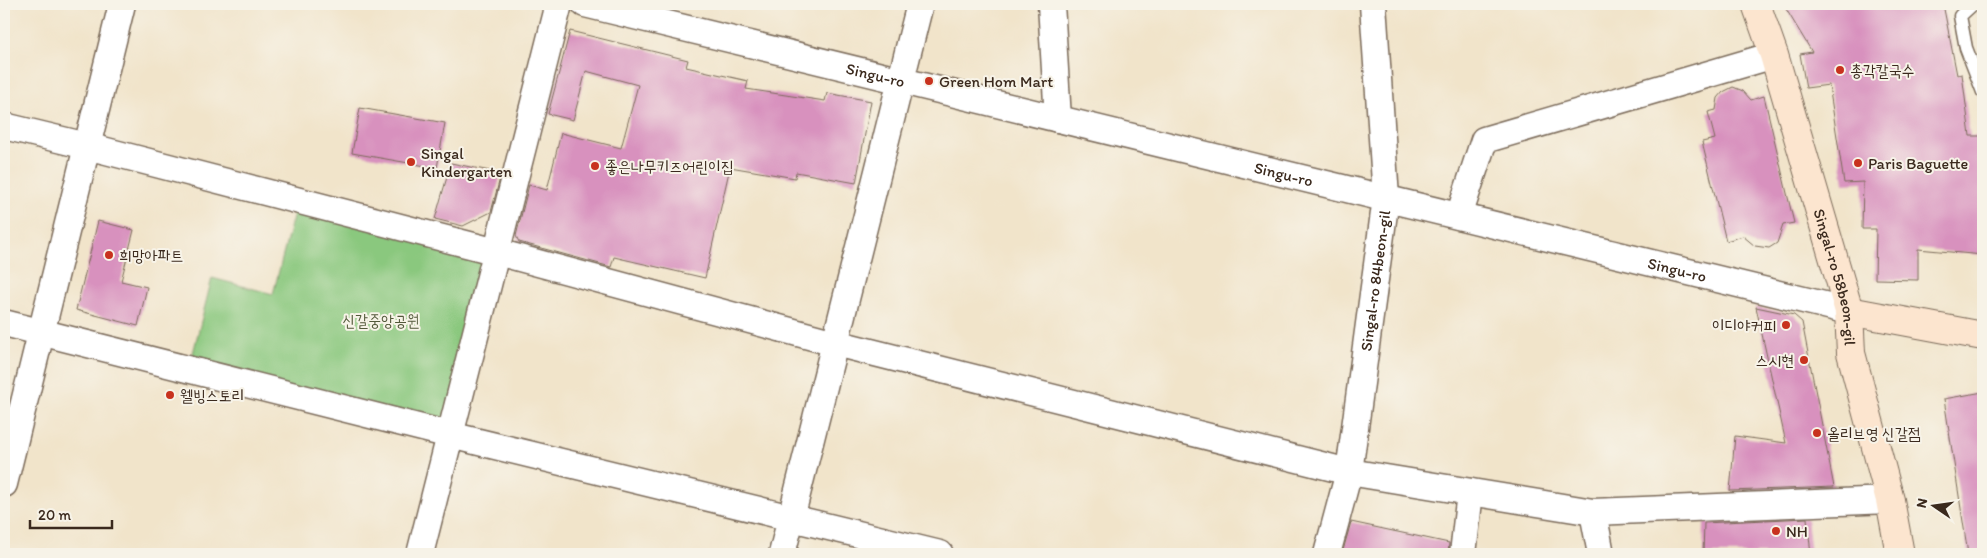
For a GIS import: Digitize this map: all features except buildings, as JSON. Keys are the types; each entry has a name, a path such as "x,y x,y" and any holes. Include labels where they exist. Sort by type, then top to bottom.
{"street":[{"path":"4,484 122,4"},
{"path":"420,554 559,4"},
{"name":"Singu-ro","path":"585,4 637,10 899,80 1849,311 1983,336"},
{"path":"782,554 899,80 920,4"},
{"path":"1051,4 1058,119"},
{"name":"Singal-ro 58beon-gil","path":"1756,4 1774,55 1849,311 1851,353 1890,500 1900,554"},
{"name":"Singal-ro 84beon-gil","path":"1326,554 1349,472 1386,198 1375,5"},
{"path":"1459,216 1484,140 1774,55"},
{"path":"4,126 497,252 834,343 1349,472 1593,512 1890,500"},
{"path":"4,323 450,435 940,554"},
{"path":"1463,554 1470,492"},
{"path":"1593,512 1601,554"}],"lane":[{"path":"1973,4 1960,16 1966,48 1983,92"}],"green space":[{"name":"신갈중앙공원","path":"297,201 497,252 450,435 189,369 212,278 273,294"}],"place":[{"name":"총각칼국수","path":"1840,70"},
{"name":"Green Hom Mart","path":"929,81"},
{"name":"Singal Kindergarten","path":"411,162"},
{"name":"Paris Baguette","path":"1858,163"},
{"name":"좋은나무키즈어린이집","path":"595,166"},
{"name":"희망아파트","path":"109,255"},
{"name":"이디야커피","path":"1786,325"},
{"name":"스시현","path":"1804,360"},
{"name":"웰빙스토리","path":"170,395"},
{"name":"올리브영 신갈점","path":"1817,433"},
{"name":"NH","path":"1776,531"}]}
